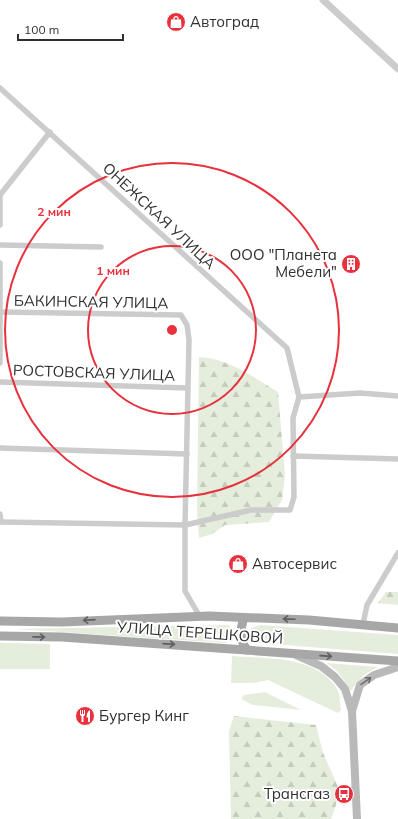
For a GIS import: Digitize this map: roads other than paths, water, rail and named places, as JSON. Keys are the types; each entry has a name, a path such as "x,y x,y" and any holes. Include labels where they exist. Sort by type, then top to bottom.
{"main road":[{"name":"УЛИЦА ТЕРЕШКОВОЙ","path":"0,621 62,622 200,616 362,624 398,628"},
{"path":"244,618 240,634 243,644 247,650"},
{"name":"УЛИЦА ТЕРЕШКОВОЙ","path":"0,636 62,637 398,661"},
{"path":"293,654 321,666 335,677 345,689 352,711 356,819"},
{"path":"352,711 360,686 374,675 398,668"}],"street":[{"path":"324,0 398,69"},
{"name":"ОНЕЖСКАЯ УЛИЦА","path":"0,88 287,348 299,397 294,418 294,498 290,510 251,510 184,525"},
{"path":"0,225 0,195 50,132"},
{"path":"0,245 101,247"},
{"path":"0,263 0,363"},
{"name":"БАКИНСКАЯ УЛИЦА","path":"0,312 181,315 187,325 189,340 187,388"},
{"name":"РОСТОВСКАЯ УЛИЦА","path":"0,382 187,388"},
{"path":"187,388 187,454 184,525 186,591 200,616"},
{"path":"299,397 360,393 398,396"},
{"path":"0,448 187,454"},
{"path":"293,456 398,459"},
{"path":"0,514 0,522 184,525"},
{"path":"362,624 367,606 398,553"}],"place":[{"name":"Автоград","path":"176,22"},
{"name":"ООО \"Планета Мебели\"","path":"351,264"},
{"name":"Автосервис","path":"238,564"},
{"name":"Бургер Кинг","path":"85,716"},
{"name":"Трансгаз","path":"344,794"}]}
